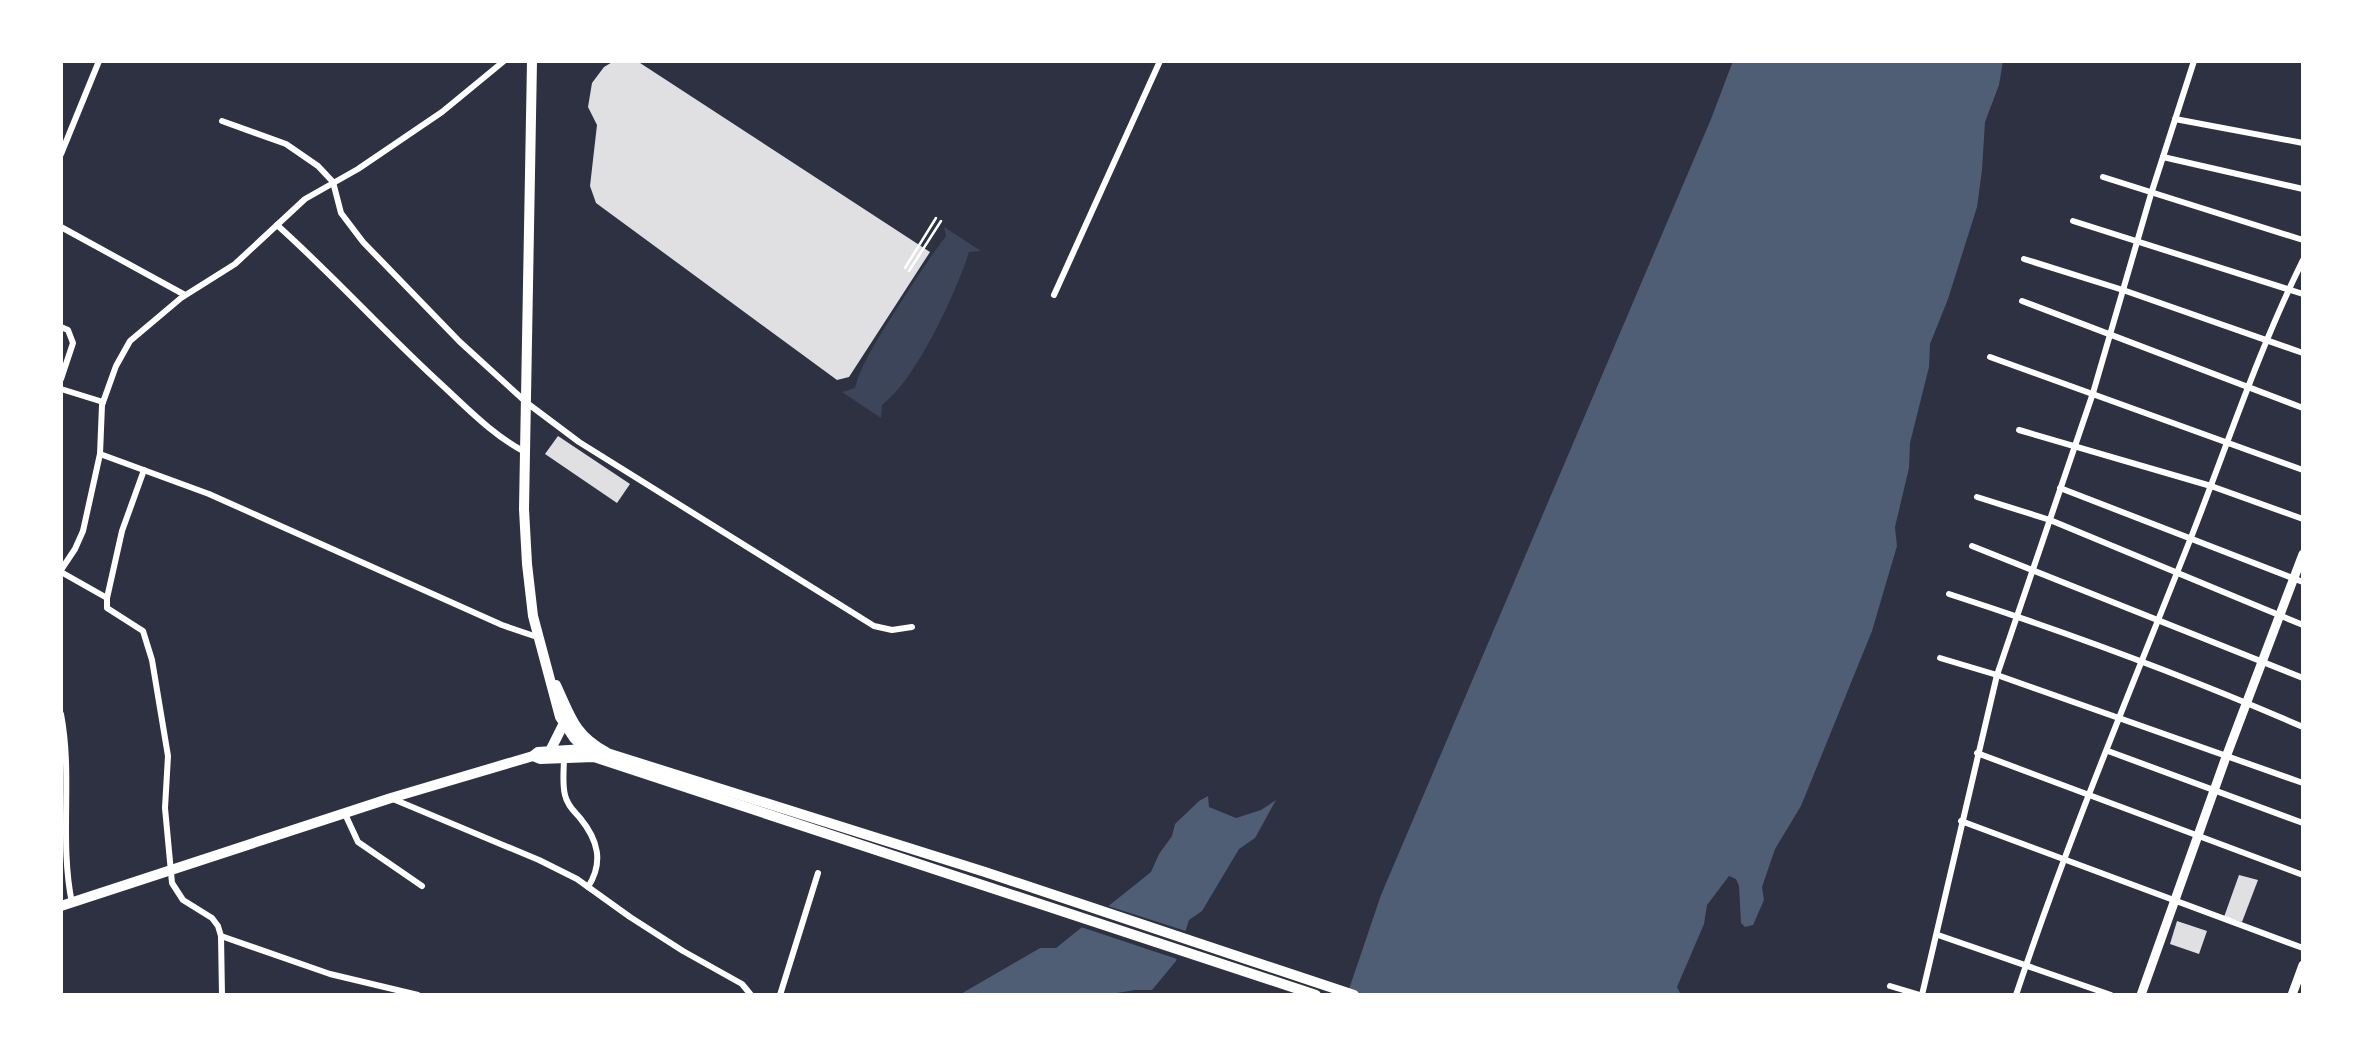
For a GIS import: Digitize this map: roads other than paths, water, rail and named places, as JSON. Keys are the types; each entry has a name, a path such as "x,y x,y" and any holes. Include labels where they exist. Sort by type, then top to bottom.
{"main road":[{"path":"532,61 524,509 527,564 533,616 564,718 607,753"},
{"path":"2141,995 2246,702 2280,616 2298,580 2303,554"},
{"path":"549,668 555,699 564,718 584,749 594,757"},
{"path":"548,753 564,718"},
{"path":"61,906 391,798 533,756 584,749 607,753 803,814 1354,995"},
{"path":"548,753 564,757 594,757 1316,995"},
{"path":"2292,995 2303,965"}],"street":[{"path":"61,154 99,61"},
{"path":"107,598 61,571 83,531 100,454 103,402 116,366 130,341 185,295 235,264 305,200 358,169 442,112 503,61"},
{"path":"1054,295 1160,61"},
{"path":"1890,986 1921,995 1938,935 1961,821 1997,675 2092,393 2193,61"},
{"path":"2175,119 2303,142"},
{"path":"222,121 286,144 318,166 333,182 341,213 363,243 460,342 527,403 579,442 873,626 892,630 912,627"},
{"path":"2163,158 2303,189"},
{"path":"2103,177 2303,240"},
{"path":"2073,221 2303,294"},
{"path":"276,225 326,270 398,345 465,407 514,446 526,452"},
{"path":"61,227 185,295"},
{"path":"2024,259 2123,290 2303,353"},
{"path":"2016,995 2065,860 2247,388 2303,260"},
{"path":"2022,302 2303,408"},
{"path":"61,327 68,330 73,343 61,379"},
{"path":"1990,357 2303,470"},
{"path":"61,389 103,402"},
{"path":"2019,430 2211,486 2303,519"},
{"path":"100,454 209,494 502,625 540,638"},
{"path":"144,470 122,531 107,608 143,631 152,660 168,756 165,808 175,889 183,900 212,918 218,926 221,936 222,995"},
{"path":"2060,488 2298,580"},
{"path":"1977,497 2050,520 2303,625"},
{"path":"1972,546 2303,678"},
{"path":"1949,594 2141,662 2303,727"},
{"path":"1940,658 1997,675 2303,783"},
{"path":"61,714 67,748 65,797 72,903"},
{"path":"2108,751 2303,823"},
{"path":"1977,753 2303,875"},
{"path":"564,757 565,796 593,836 598,849 596,876 589,887"},
{"path":"391,798 577,878 683,951 742,984 751,995"},
{"path":"345,814 358,842 422,886"},
{"path":"1961,821 2303,948"},
{"path":"780,995 818,873"},
{"path":"1938,935 2111,995"},
{"path":"221,936 341,977 418,995"}],"lane":[{"path":"936,218 907,270 940,221"}]}
